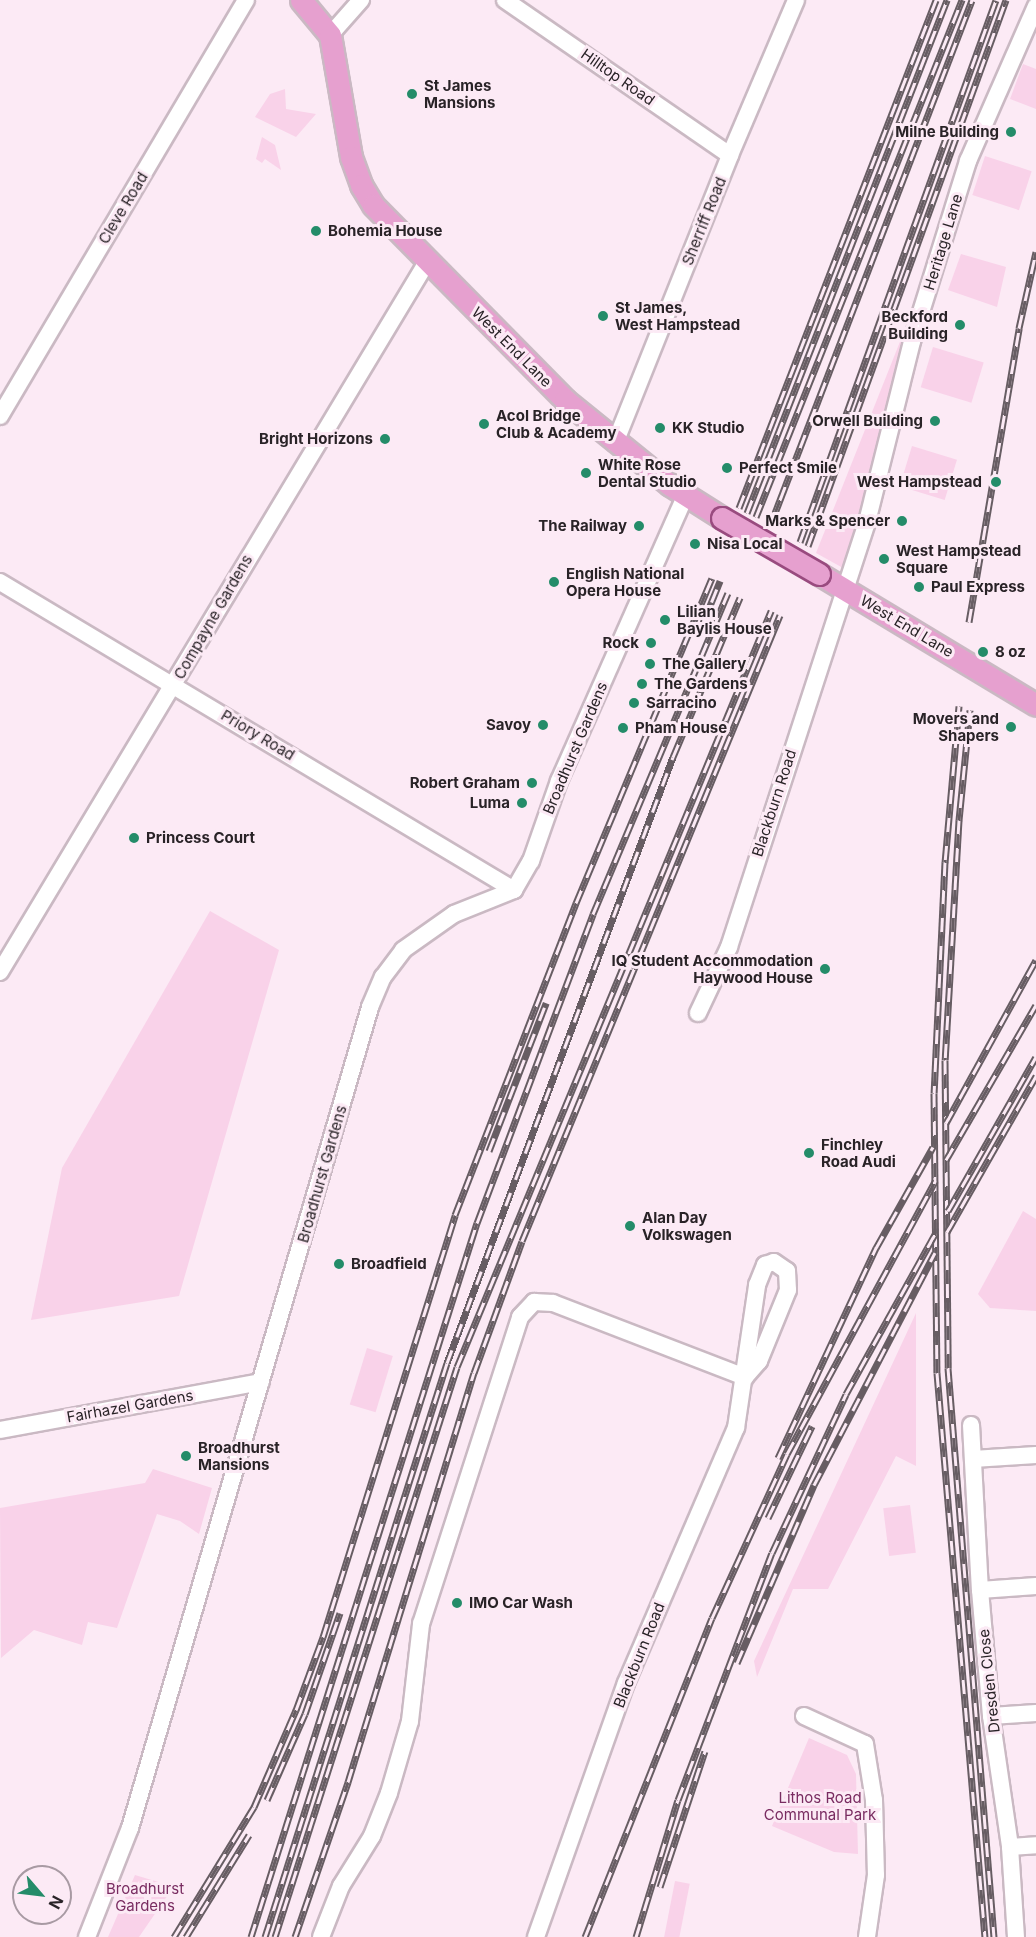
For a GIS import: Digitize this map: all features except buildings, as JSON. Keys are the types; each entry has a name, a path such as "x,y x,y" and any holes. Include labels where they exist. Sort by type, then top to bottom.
{"main road":[{"path":"301,0 330,35"},
{"name":"West End Lane","path":"330,35 347,140 361,185 373,205 565,400 615,443 686,495 1036,705"}],"street":[{"name":"Cleve Road","path":"0,416 246,0"},
{"path":"330,35 361,0"},
{"name":"Hilltop Road","path":"506,0 730,155"},
{"name":"Sherriff Road","path":"615,443 730,155 796,0"},
{"name":"Heritage Lane","path":"845,590 874,498 912,341 968,161 1036,6"},
{"name":"Compayne Gardens","path":"0,972 427,262"},
{"name":"Broadhurst Gardens","path":"87,1937 130,1828 370,1007 383,977 403,950 454,914 514,890 531,861 572,751 686,495"},
{"name":"Priory Road","path":"0,582 174,684 514,890"},
{"name":"Blackburn Road","path":"698,1013 729,947 845,590"},
{"name":"Blackburn Road","path":"536,1937 626,1683 736,1428 757,1285 765,1265 774,1262 787,1271 788,1290 759,1361 745,1377"},
{"path":"321,1937 342,1886 372,1836 389,1793 410,1721 421,1624 520,1317 534,1302 553,1303 745,1377"},
{"name":"Fairhazel Gardens","path":"0,1430 261,1382"},
{"name":"Dresden Close","path":"971,1425 980,1590 991,1716 1010,1847 1016,1937"},
{"path":"973,1459 1036,1455"},
{"path":"980,1590 1036,1586"},
{"path":"991,1716 1036,1713"},
{"path":"804,1716 866,1744 874,1800 876,1875 867,1937"},
{"path":"1010,1847 1036,1845"}],"green space":[{"path":"1023,64 1036,69 1036,109 1010,99"},
{"path":"285,89 286,109 316,114 296,137 255,117 270,94"},
{"path":"262,137 275,145 281,170 265,159 262,163 256,159"},
{"path":"985,156 1032,171 1019,210 972,195"},
{"path":"961,254 1006,267 997,307 948,290"},
{"path":"911,314 861,518 843,568 816,553"},
{"path":"933,347 984,362 971,403 921,387"},
{"path":"912,446 957,460 945,500 900,486"},
{"path":"210,911 279,950 179,1296 31,1320 62,1168"},
{"path":"1023,1211 1036,1219 1036,1311 990,1308 978,1294"},
{"path":"916,1313 916,1466 896,1456 828,1589 793,1589 757,1677 754,1661"},
{"path":"367,1348 393,1356 376,1412 350,1404"},
{"path":"153,1469 212,1488 199,1534 180,1521 157,1514 117,1628 88,1622 82,1645 34,1630 1,1658 0,1508 145,1483"},
{"path":"910,1505 916,1553 889,1556 883,1508"},
{"name":"Lithos Road Communal Park","path":"809,1738 847,1755 856,1774 858,1854 834,1852 772,1826"},
{"name":"Broadhurst Gardens","path":"135,1875 165,1884 172,1889 139,1937 108,1937"},
{"path":"675,1881 690,1884 679,1937 664,1937"}],"railway":[{"path":"739,508 936,0"},
{"path":"747,513 947,0"},
{"path":"756,517 962,0"},
{"path":"770,526 972,0"},
{"path":"800,542 996,0"},
{"path":"808,546 1006,0"},
{"path":"969,622 1019,328 1036,252"},
{"path":"174,1937 254,1807 296,1710 323,1637 455,1215 576,903 712,578"},
{"path":"701,628 720,581"},
{"path":"251,1937 477,1223 593,914 728,593"},
{"path":"265,1937 447,1363 673,757 740,598"},
{"path":"275,1937 457,1367 771,611"},
{"path":"295,1937 348,1782 474,1373 522,1241 780,615"},
{"path":"959,706 945,862 934,1093 937,1373 985,1937"},
{"path":"970,710 959,820 945,1060 948,1368 994,1937"},
{"path":"946,1123 1036,960"},
{"path":"489,1151 546,1003"},
{"path":"946,1160 1036,1005"},
{"path":"948,1211 1036,1057"},
{"path":"947,1232 1036,1076"},
{"path":"778,1458 876,1248 933,1147"},
{"path":"585,1937 712,1618 787,1454 935,1181"},
{"path":"636,1937 678,1800 772,1553 846,1394 936,1232"},
{"path":"737,1663 814,1485 935,1253"},
{"path":"768,1518 812,1426"},
{"path":"267,1800 305,1714 340,1613"},
{"path":"660,1887 705,1751"},
{"path":"186,1937 249,1835"}],"place":[{"name":"St James Mansions","path":"412,94"},
{"name":"Milne Building","path":"1011,132"},
{"name":"Bohemia House","path":"316,231"},
{"name":"St James, West Hampstead","path":"603,316"},
{"name":"Beckford Building","path":"960,325"},
{"name":"Orwell Building","path":"935,421"},
{"name":"Acol Bridge Club & Academy","path":"484,424"},
{"name":"KK Studio","path":"660,428"},
{"name":"Bright Horizons","path":"385,439"},
{"name":"Perfect Smile","path":"727,468"},
{"name":"White Rose Dental Studio","path":"586,473"},
{"name":"West Hampstead","path":"996,482"},
{"name":"Marks & Spencer","path":"902,521"},
{"name":"The Railway","path":"639,526"},
{"name":"Nisa Local","path":"695,544"},
{"name":"West Hampstead Square","path":"884,559"},
{"name":"English National Opera House","path":"554,582"},
{"name":"Paul Express","path":"919,587"},
{"name":"Lilian Baylis House","path":"665,620"},
{"name":"Rock","path":"651,643"},
{"name":"8 oz","path":"983,652"},
{"name":"The Gallery","path":"650,664"},
{"name":"The Gardens","path":"642,684"},
{"name":"Sarracino","path":"634,703"},
{"name":"Savoy","path":"543,725"},
{"name":"Movers and Shapers","path":"1011,727"},
{"name":"Pham House","path":"623,728"},
{"name":"Robert Graham","path":"532,783"},
{"name":"Luma","path":"522,803"},
{"name":"Princess Court","path":"134,838"},
{"name":"IQ Student Accommodation Haywood House","path":"825,969"},
{"name":"Finchley Road Audi","path":"809,1153"},
{"name":"Alan Day Volkswagen","path":"630,1226"},
{"name":"Broadfield","path":"339,1264"},
{"name":"Broadhurst Mansions","path":"186,1456"},
{"name":"IMO Car Wash","path":"457,1603"}]}
